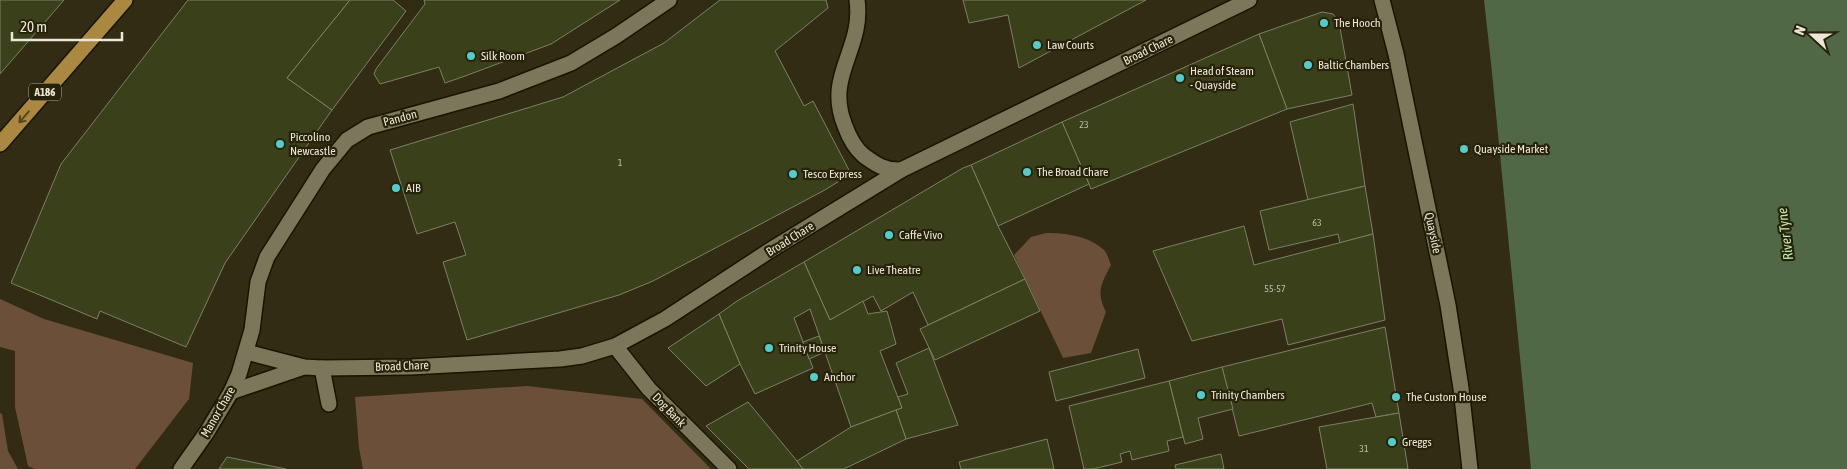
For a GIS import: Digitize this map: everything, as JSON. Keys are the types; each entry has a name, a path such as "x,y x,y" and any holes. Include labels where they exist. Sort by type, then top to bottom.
{"main road":[{"name":"A186","path":"103,25 110,0"},
{"name":"A186","path":"0,144 125,0"}],"street":[{"name":"Pandon","path":"246,352 252,330 258,282 267,257 323,170 347,140 368,127 499,92 571,62 616,36 669,0"},
{"path":"857,0 857,28 839,84 838,100 842,119 849,138 860,152 883,168 892,171 901,170"},
{"name":"Broad Chare","path":"246,352 304,367 410,367 560,360 582,356 615,346 665,319 769,251 901,170 1249,0"},
{"name":"Quayside","path":"1382,0 1398,63 1448,305 1461,388 1470,469"},
{"name":"Dog Bank","path":"615,346 649,389 729,469"},
{"name":"Manor Chare","path":"181,469 207,432 231,392 246,352"},
{"name":"Broad Chare","path":"231,392 304,367"},
{"path":"322,368 330,404"}],"shaded area":[{"path":"1046,233 1069,235 1091,241 1104,250 1111,265 1101,288 1101,299 1106,312 1091,353 1063,358 1014,255 1031,237"},
{"path":"0,299 44,319 193,363 189,399 135,469 35,469 28,466 15,407 15,351 0,347"},
{"path":"527,386 642,399 711,469 363,469 359,448 355,397"},
{"path":"0,413 2,414 8,451 18,469 0,469"}],"water":[{"name":"River Tyne","path":"1484,0 1847,0 1847,469 1531,469"}],"building":[{"path":"0,0 64,0 0,74"},
{"path":"188,0 350,0 287,78 332,110 225,263 186,347 100,311 97,319 11,283 61,164"},
{"path":"350,0 393,0 406,11 332,110 287,78"},
{"path":"424,0 620,0 551,44 445,83 439,67 380,84 374,74 376,69 425,4"},
{"path":"720,0 826,0 828,8 775,51 804,106 813,101 851,174 823,191 653,281 619,295 467,340 443,262 466,255 455,222 417,234 390,150 563,97 664,43"},
{"name":"Law Courts","path":"963,0 1146,0 1019,68 1008,15 969,23"},
{"name":"Baltic Chambers","path":"1322,12 1333,14 1339,22 1352,95 1287,109 1259,34"},
{"path":"1259,34 1287,109 1091,189 1062,122"},
{"path":"1353,104 1365,186 1308,200 1290,122"},
{"path":"1062,122 1089,184 998,226 971,165"},
{"name":"Live Theatre","path":"971,165 998,226 1025,279 928,325 913,292 881,311 873,296 830,320 804,262"},
{"path":"1365,186 1373,234 1340,243 1338,234 1269,250 1260,211"},
{"path":"1244,226 1254,265 1373,234 1385,320 1288,345 1282,319 1192,341 1153,251"},
{"name":"Trinity House","path":"804,262 830,320 863,301 868,314 887,311 896,344 880,351 902,408 851,427 810,309 794,318 813,368 755,394 719,314 737,301"},
{"path":"1025,279 1040,311 935,360 920,329"},
{"path":"719,314 740,364 706,386 668,348"},
{"path":"1385,327 1399,413 1376,417 1372,403 1239,436 1222,367"},
{"path":"819,336 825,352 809,359 803,342"},
{"path":"929,348 958,425 906,439 896,410 902,408 898,397 908,394 896,363"},
{"path":"1138,349 1145,378 1056,401 1049,372"},
{"name":"Trinity Chambers","path":"1222,367 1233,409 1198,418 1203,439 1185,444 1169,381"},
{"path":"1169,381 1183,437 1167,441 1169,451 1132,460 1130,451 1120,454 1122,462 1093,469 1084,469 1069,406"},
{"path":"748,402 803,469 749,469 706,426"},
{"path":"896,410 906,439 844,469 803,469 797,461 851,427"},
{"path":"1399,413 1408,469 1327,469 1319,427"},
{"path":"1047,439 1054,469 961,469 959,462"},
{"path":"1221,454 1224,469 1176,469 1175,465"},
{"path":"227,457 286,469 219,469"}],"place":[{"name":"The Hooch","path":"1324,23"},
{"name":"Law Courts","path":"1037,45"},
{"name":"Silk Room","path":"471,56"},
{"name":"Baltic Chambers","path":"1308,65"},
{"name":"Head of Steam - Quayside","path":"1180,78"},
{"name":"Piccolino Newcastle","path":"280,144"},
{"name":"Quayside Market","path":"1464,149"},
{"name":"The Broad Chare","path":"1027,172"},
{"name":"Tesco Express","path":"793,174"},
{"name":"AIB","path":"396,188"},
{"name":"Caffe Vivo","path":"889,235"},
{"name":"Live Theatre","path":"857,270"},
{"name":"Trinity House","path":"769,348"},
{"name":"Anchor","path":"814,377"},
{"name":"Trinity Chambers","path":"1201,395"},
{"name":"The Custom House","path":"1396,397"},
{"name":"Greggs","path":"1392,442"}]}
